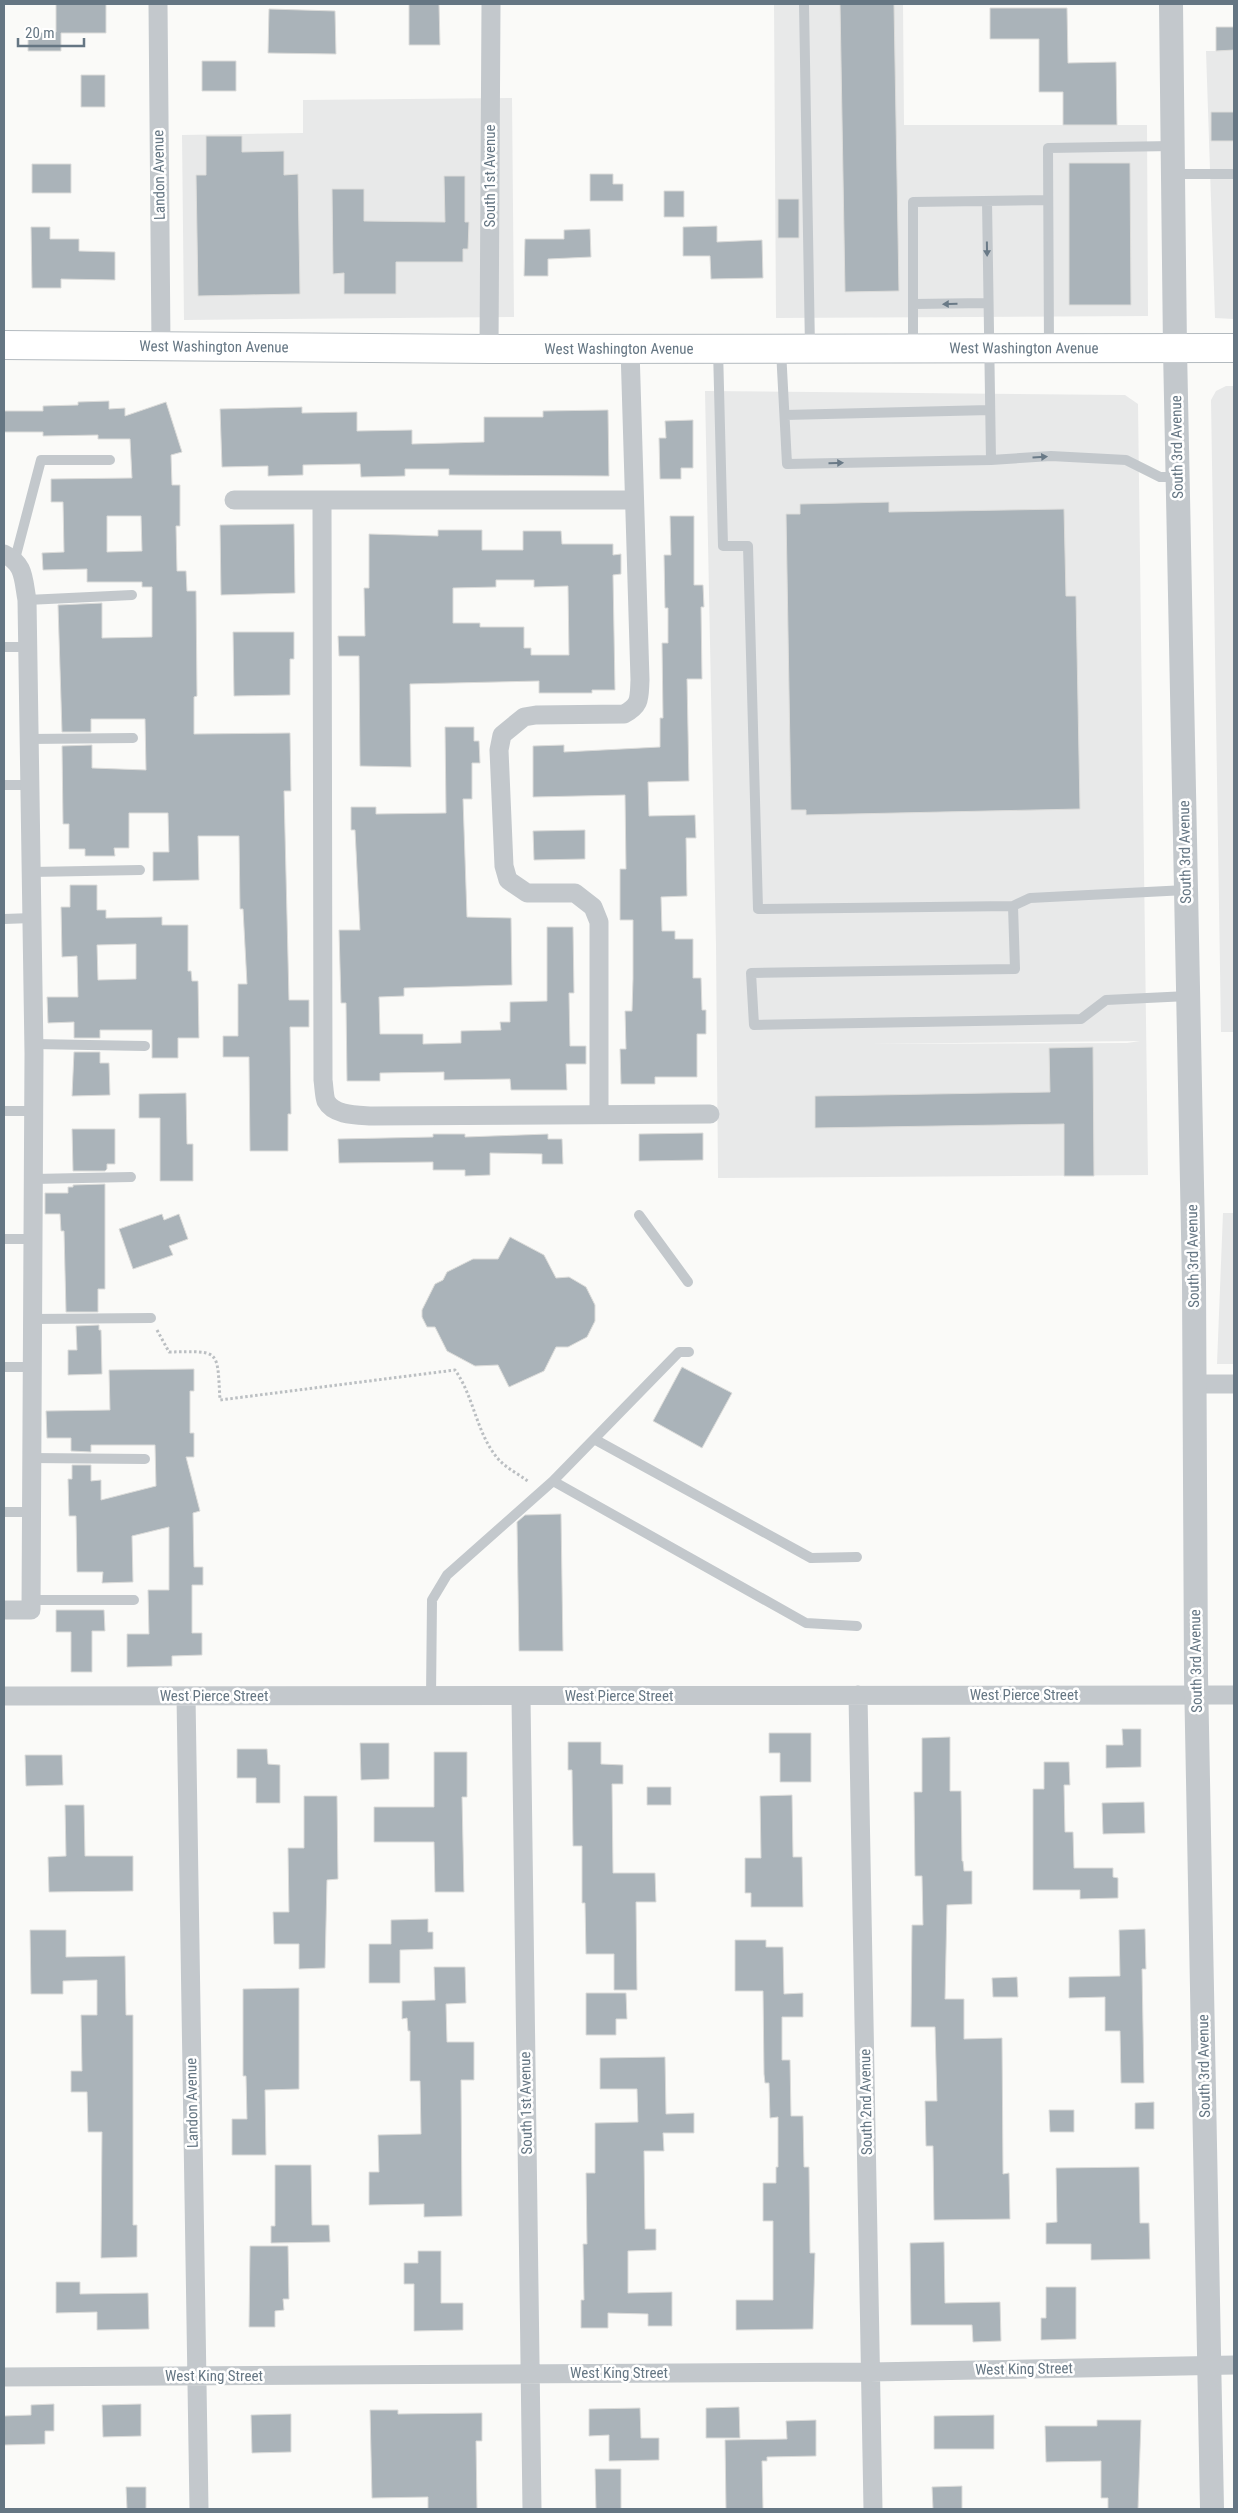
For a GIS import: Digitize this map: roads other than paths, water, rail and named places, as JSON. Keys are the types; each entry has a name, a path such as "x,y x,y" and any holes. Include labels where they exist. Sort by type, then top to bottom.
{"main road":[{"name":"West Washington Avenue","path":"4,345 489,349 1175,350 1234,348"}],"street":[{"name":"Landon Avenue","path":"158,4 161,345"},
{"name":"South 1st Avenue","path":"489,349 491,4"},
{"name":"South 3rd Avenue","path":"1172,4 1175,350 1194,1272 1193,1384 1197,1696 1212,2509"},
{"path":"599,1114 599,922 593,907 575,892 527,893 508,880 504,866 499,750 502,735 524,718 624,714 634,708 639,700 640,680 630,349"},
{"path":"234,500 634,500"},
{"path":"322,500 323,1080 326,1101 334,1109 350,1114 372,1116 710,1114"},
{"path":"4,1610 31,1610 33,1319 34,1044 27,600 21,570 9,557"},
{"path":"1193,1384 1234,1384"},
{"name":"South 2nd Avenue","path":"858,1695 873,2509"},
{"name":"West Pierce Street","path":"4,1696 1234,1695"},
{"name":"Landon Avenue","path":"186,1696 199,2509"},
{"name":"South 1st Avenue","path":"521,1696 532,2509"},
{"name":"West King Street","path":"4,2377 870,2372 1234,2365"}],"lane":[{"path":"804,4 810,349"},
{"path":"1049,350 1048,148 1173,146"},
{"path":"1173,174 1234,174"},
{"path":"913,349 913,202 1048,200"},
{"path":"987,201 991,460"},
{"path":"913,304 988,303"},
{"path":"718,349 724,546 748,546 758,909 1013,906 1030,898 1186,890"},
{"path":"781,349 787,464 991,460 1051,456 1126,460 1160,477 1178,477"},
{"path":"785,415 990,410"},
{"path":"9,557 41,460 110,460"},
{"path":"27,600 132,595"},
{"path":"4,647 28,647"},
{"path":"29,739 133,738"},
{"path":"4,785 30,785"},
{"path":"31,872 140,870"},
{"path":"1013,906 1015,969 751,973 754,1025 1081,1019 1106,1000 1188,996"},
{"path":"4,919 32,918"},
{"path":"34,1044 145,1046"},
{"path":"4,1111 33,1111"},
{"path":"33,1179 132,1177"},
{"path":"639,1215 688,1282"},
{"path":"4,1239 33,1239"},
{"path":"33,1319 151,1318"},
{"path":"431,1697 432,1600 447,1575 554,1481 679,1352 689,1352"},
{"path":"4,1367 32,1367"},
{"path":"594,1439 811,1558 857,1558"},
{"path":"32,1458 145,1459"},
{"path":"554,1481 806,1623 858,1626"},
{"path":"4,1512 32,1512"},
{"path":"31,1600 134,1600"}]}
